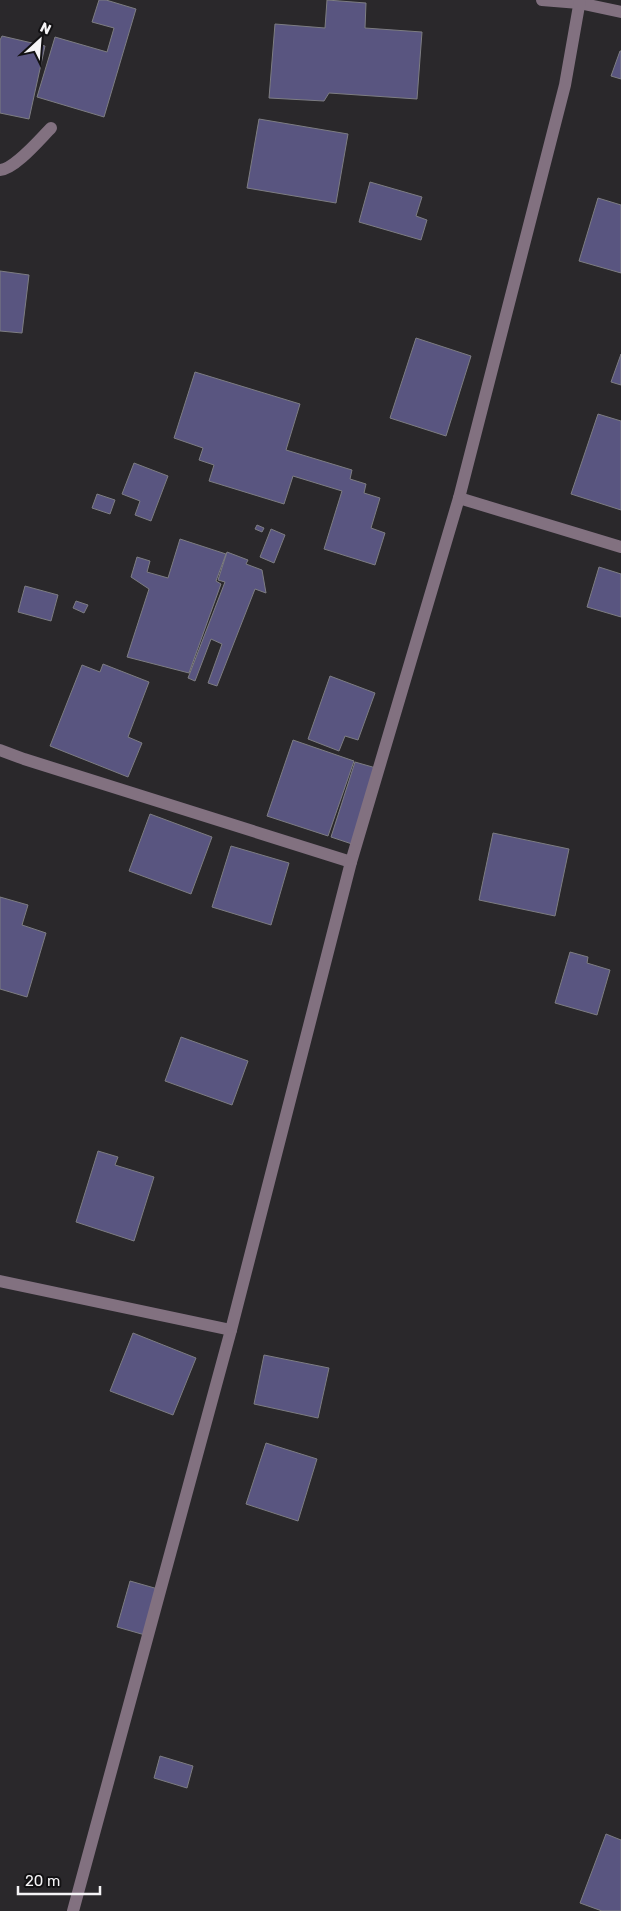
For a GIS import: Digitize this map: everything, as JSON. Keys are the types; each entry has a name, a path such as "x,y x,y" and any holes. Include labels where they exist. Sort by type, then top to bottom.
{"street":[{"path":"542,0 580,1 621,12"},
{"path":"73,1911 231,1330 350,862 459,498 565,85 580,1"},
{"path":"0,170 5,170 16,163 51,128"},
{"path":"459,498 621,547"},
{"path":"0,750 350,862"},
{"path":"0,1281 231,1330"}],"building":[{"path":"99,0 106,0 136,9 104,117 37,97 55,37 107,52 114,28 92,22"},
{"path":"327,0 366,3 365,28 422,32 417,99 329,93 324,101 269,98 275,24 325,28"},
{"path":"2,36 45,46 29,119 0,113 0,40"},
{"path":"621,51 621,79 611,76"},
{"path":"259,119 348,134 336,203 247,188"},
{"path":"370,182 422,197 416,216 427,220 421,240 359,222"},
{"path":"598,198 621,205 621,273 579,261"},
{"path":"0,271 29,275 22,333 0,331"},
{"path":"416,338 471,356 446,436 390,418"},
{"path":"621,354 621,385 611,382"},
{"path":"195,372 300,404 286,450 352,470 350,479 366,484 364,493 380,498 371,528 385,533 375,565 324,549 342,491 293,476 284,504 209,481 214,465 199,460 203,448 174,438"},
{"path":"598,414 621,421 621,510 571,494"},
{"path":"134,463 168,476 151,521 135,515 140,501 122,494"},
{"path":"97,494 115,500 110,514 92,508"},
{"path":"257,525 264,528 262,532 255,529"},
{"path":"271,529 285,535 274,563 260,557"},
{"path":"180,539 226,554 216,581 221,584 189,673 127,657 149,589 131,577 137,557 150,561 147,572 168,578"},
{"path":"227,552 248,560 246,564 262,570 266,593 255,589 217,686 208,683 222,644 211,639 195,681 188,678 225,582 218,580"},
{"path":"599,567 621,574 621,617 587,607"},
{"path":"25,586 58,595 51,621 18,612"},
{"path":"76,601 88,605 84,613 73,608"},
{"path":"103,664 149,682 128,737 142,743 128,777 50,746 82,665 100,672"},
{"path":"330,676 375,693 358,740 345,736 339,751 308,739"},
{"path":"293,740 354,761 328,836 267,816"},
{"path":"355,762 376,768 352,844 331,837"},
{"path":"150,814 212,837 191,894 129,871"},
{"path":"493,833 569,849 555,916 479,900"},
{"path":"231,846 289,863 271,925 212,907"},
{"path":"0,897 28,905 22,925 46,933 27,997 0,989"},
{"path":"570,952 588,957 587,963 610,970 597,1015 555,1003"},
{"path":"181,1037 248,1061 232,1105 165,1081"},
{"path":"98,1151 118,1157 115,1165 154,1177 134,1241 76,1222"},
{"path":"133,1333 196,1358 173,1415 110,1391"},
{"path":"264,1355 329,1368 318,1418 254,1404"},
{"path":"266,1443 317,1459 298,1521 246,1504"},
{"path":"130,1581 158,1589 145,1635 117,1627"},
{"path":"160,1756 193,1766 187,1788 154,1778"},
{"path":"606,1834 621,1840 621,1911 602,1911 580,1903"}]}
